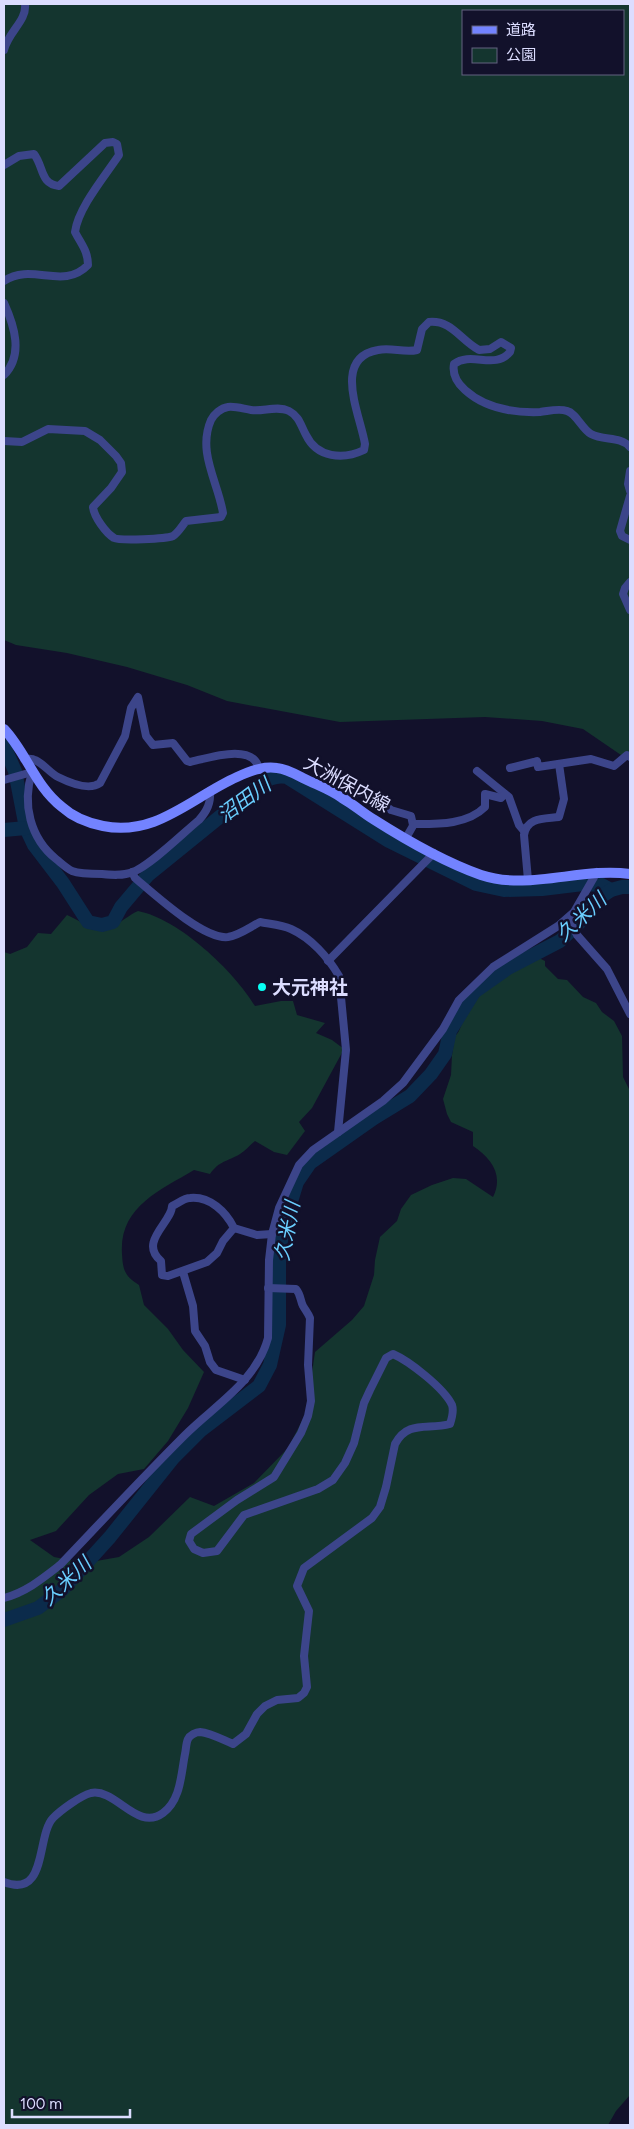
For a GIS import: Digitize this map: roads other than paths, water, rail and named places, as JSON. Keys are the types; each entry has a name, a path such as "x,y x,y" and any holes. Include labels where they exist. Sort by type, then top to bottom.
{"main road":[{"name":"大洲保内線","path":"4,728 46,792 62,808 87,821 113,828 148,825 166,817 229,780 259,769 278,768 293,773 347,800 373,819 433,855 495,879 528,880 596,874 630,874"}],"street":[{"path":"4,50 12,31 25,15 25,4"},
{"path":"4,165 19,156 34,154 40,162 46,181 51,185 59,186 104,143 113,142 117,144 119,155 92,195 76,226 75,232 85,248 88,265 74,276 66,278 24,273 4,281"},
{"path":"4,303 14,324 16,348 13,360 4,375"},
{"path":"4,441 22,442 48,428 85,431 92,434 116,456 121,463 122,472 111,488 93,507 94,517 114,538 121,540 165,538 175,535 186,521 221,517 223,512 206,449 208,426 213,416 220,410 228,407 256,411 278,408 288,410 296,416 313,447 320,452 332,456 358,453 364,450 365,444 353,393 353,370 356,362 367,353 380,349 417,350 422,329 429,322 436,322 452,328 479,350 490,349 501,342 511,348 510,352 502,359 496,361 465,359 454,364 455,376 460,386 470,394 488,404 506,410 538,412 565,410 572,413 577,421 591,434 625,442 630,447"},
{"path":"630,471 628,475 630,491"},
{"path":"630,496 620,530 622,536 630,540"},
{"path":"630,582 623,594 630,610"},
{"path":"24,759 34,758 57,777 85,787 95,786 100,783 121,745 131,708 138,697 146,736 153,745 173,743 187,761 190,762 219,755 238,753 252,757 258,763 259,769"},
{"path":"510,768 537,761 538,767 591,759 614,766 622,758 630,757"},
{"path":"524,831 530,823 537,819 559,817 564,798 559,764"},
{"path":"477,771 510,798 519,824 524,831 528,880"},
{"path":"7,779 32,772"},
{"path":"32,772 27,798 31,823 37,838 48,853 72,871 94,874 134,875 199,820 211,800 210,791"},
{"path":"347,800 353,794 366,791 391,810 411,816 413,825 406,838"},
{"path":"413,825 436,824 469,818 485,807 485,794 501,798 505,794"},
{"path":"328,961 433,855"},
{"path":"4,1598 38,1583 60,1566 184,1436 245,1380 265,1348 268,1338 272,1234 279,1208 299,1166 313,1150 382,1101 403,1083 443,1029 459,1000 493,967 568,918 587,892 596,874"},
{"path":"134,875 190,922 219,936 228,937 238,934 260,922 291,929 311,943 328,961 339,976 346,1050 338,1132"},
{"path":"568,918 577,935 607,969 630,1014"},
{"path":"234,1228 223,1240 217,1252 207,1262 183,1272 168,1276 162,1275 161,1261 155,1257 154,1239 172,1211 172,1206 189,1198 202,1199 218,1206 234,1228 257,1235 272,1234"},
{"path":"183,1272 193,1306 195,1331 205,1346 210,1362 216,1370 245,1380"},
{"path":"4,1882 18,1885 29,1881 34,1875 43,1852 46,1830 52,1819 68,1805 92,1793 105,1795 143,1817 153,1818 163,1813 173,1804 178,1792 188,1739 195,1733 200,1732 232,1744 246,1734 257,1714 266,1706 277,1700 298,1698 304,1693 307,1687 304,1656 309,1611 297,1586 304,1568 372,1518 380,1507 395,1444 399,1435 406,1429 450,1424 453,1417 452,1406 444,1394 410,1363 393,1354 386,1358 370,1390 364,1403 354,1443 345,1463 333,1480 318,1489 244,1514 217,1551 203,1552 194,1550 189,1541 191,1534 237,1500 274,1477 308,1416 311,1401 308,1365 310,1318 304,1307 301,1294 296,1289 270,1288"}],"waterway":[{"name":"沼田川","path":"4,746 15,771 26,828 34,845 63,883 88,922 102,925 113,922 121,907 148,875 261,784 269,779 282,776 287,777 389,841 476,884 504,890 542,889 583,884 602,885 611,890"},
{"path":"4,830 26,828"},
{"name":"久米川","path":"4,1620 38,1608 62,1590 110,1537 174,1457 200,1431 259,1386 270,1365 279,1325 279,1250 286,1218 297,1182 310,1163 374,1118 410,1096 431,1074 445,1054 450,1031 474,992 508,968 560,941 580,922 592,903 611,890 630,887"}],"place":[{"name":"大元神社","path":"262,987"}]}
